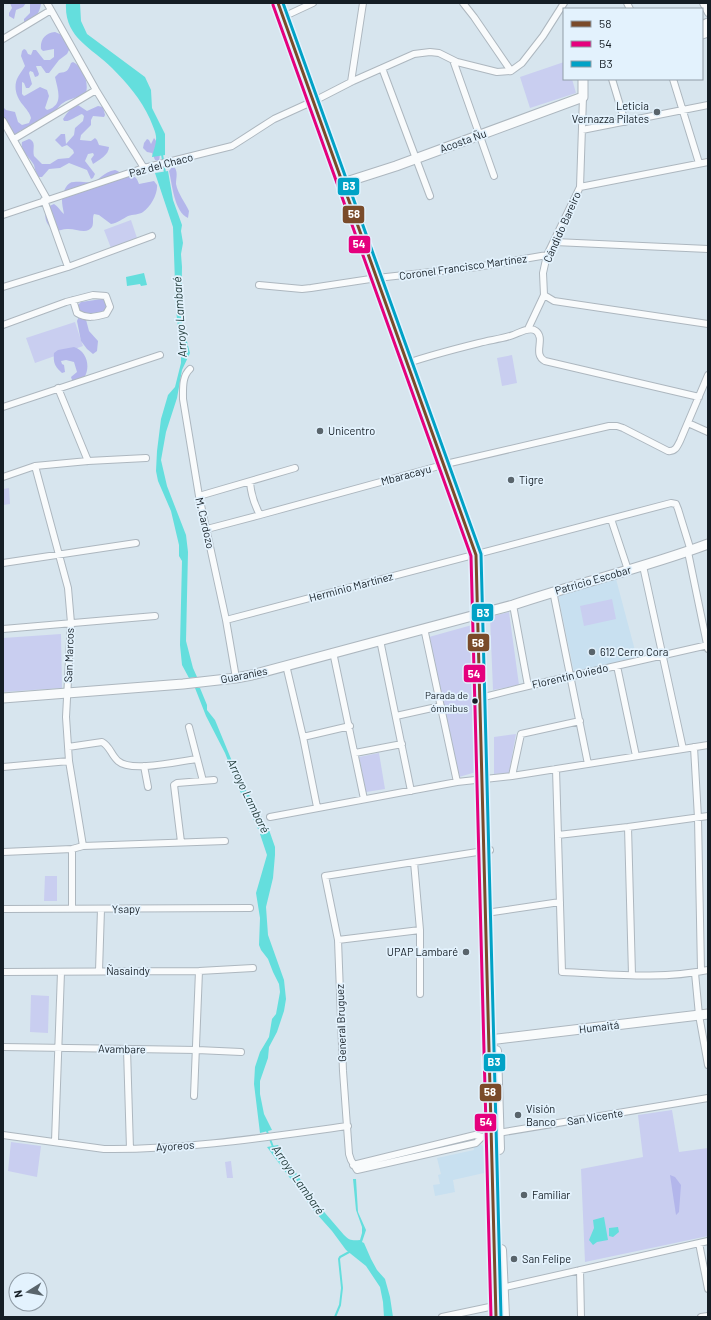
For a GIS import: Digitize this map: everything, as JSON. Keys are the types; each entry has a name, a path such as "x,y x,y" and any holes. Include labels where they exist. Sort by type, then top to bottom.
{"main road":[{"path":"278,3 286,16"},
{"path":"284,3 286,16 478,554 481,613 492,1039 491,1135 500,1215 499,1289 500,1304 504,1317"},
{"path":"496,1317 500,1304"}],"street":[{"path":"47,3 96,90 146,168"},
{"path":"286,16 313,3"},
{"path":"351,82 363,3"},
{"path":"463,3 511,71 522,63 543,36 564,3"},
{"path":"703,3 708,13"},
{"path":"3,39 51,10"},
{"name":"Paz del Chaco","path":"3,215 146,168 232,146 274,119 414,54 430,52 497,72 511,71"},
{"path":"453,60 494,176"},
{"path":"382,68 430,196"},
{"path":"583,80 583,93"},
{"path":"583,93 588,80"},
{"path":"612,80 625,122"},
{"path":"672,80 699,163"},
{"path":"14,139 96,90"},
{"name":"Acosta Ñu","path":"346,183 480,134 583,93"},
{"name":"Cándido Bareiro","path":"528,329 544,295 543,273 547,255 580,187 583,93"},
{"path":"582,130 708,105"},
{"path":"3,121 46,200 68,267"},
{"path":"580,187 708,162"},
{"path":"3,287 68,267 152,236"},
{"path":"554,242 708,249"},
{"name":"Coronel Francisco Martínez","path":"259,285 302,289 477,267 547,255"},
{"path":"3,324 73,300 93,295 106,296 110,307 106,314 88,318 77,313 73,300"},
{"path":"544,295 554,301 708,324"},
{"path":"410,363 479,343 508,337 528,329 535,330 538,334 540,341 539,354 541,359 545,361 699,397"},
{"path":"3,407 160,355"},
{"name":"M. Cardozo","path":"190,369 185,376 183,399 199,496 226,620 236,678"},
{"path":"708,375 688,423 708,432"},
{"path":"58,388 88,461"},
{"name":"Mbaracayu","path":"207,529 446,464 604,428 617,426 668,451 672,451 677,448 688,423"},
{"path":"3,477 35,466 146,458"},
{"name":"San Marcos","path":"35,466 68,588 71,623 66,717 69,761 83,846"},
{"path":"199,496 295,468"},
{"path":"250,482 250,492 260,515"},
{"name":"Herminio Martínez","path":"226,620 671,503 677,506 689,551"},
{"path":"611,519 628,570"},
{"path":"3,563 136,543"},
{"name":"Patricio Escobar","path":"481,613 513,605 553,591 643,566 708,544"},
{"path":"689,551 708,646"},
{"path":"643,566 683,749"},
{"path":"553,591 588,764"},
{"path":"513,605 528,686"},
{"name":"Guaraníes","path":"3,698 183,684 236,678 252,675 481,613"},
{"path":"3,629 155,616"},
{"path":"424,628 457,782"},
{"path":"380,640 411,791"},
{"name":"Florentín Oviedo","path":"483,697 662,655 708,646"},
{"path":"333,652 350,726 364,799"},
{"path":"286,665 303,737 317,808"},
{"path":"617,666 636,756"},
{"path":"396,716 441,706"},
{"path":"512,776 521,734 580,721"},
{"path":"303,737 350,726"},
{"path":"189,727 203,781"},
{"path":"68,747 102,742 106,744 118,761 126,765 144,766 197,759"},
{"path":"355,754 402,744"},
{"path":"270,817 457,782 512,776 708,745"},
{"path":"694,747 698,818 698,972 704,1015 708,1065"},
{"path":"3,767 69,761"},
{"path":"144,766 148,787"},
{"path":"556,769 562,972 653,976 708,970"},
{"path":"181,842 174,785 177,782 214,780"},
{"path":"558,835 708,816"},
{"path":"628,827 632,975"},
{"path":"3,852 72,849 83,846 225,841"},
{"path":"72,849 72,908"},
{"path":"420,994 420,930 414,862 487,851"},
{"name":"General Bruguez","path":"355,1168 349,1154 343,1071 338,940 325,876 414,862"},
{"path":"489,913 560,902"},
{"name":"Ysapy","path":"3,909 250,908"},
{"path":"100,971 101,909"},
{"path":"338,940 420,930"},
{"name":"Ñasaindy","path":"3,972 199,971 253,968"},
{"path":"194,1096 199,971"},
{"path":"55,1141 61,972"},
{"name":"Humaitá","path":"492,1039 704,1015"},
{"name":"Avambare","path":"3,1047 241,1052"},
{"path":"128,1049 130,1149"},
{"name":"San Vicente","path":"355,1168 475,1135 491,1135 708,1098"},
{"name":"Ayoreos","path":"3,1135 104,1149 130,1149 258,1138 348,1126"},
{"path":"499,1289 708,1241"},
{"path":"698,1243 708,1289"},
{"path":"580,1270 582,1317"},
{"path":"442,1317 500,1304"},
{"path":"701,1317 708,1316"}],"shaded area":[{"path":"10,3 26,3 23,7 16,10 14,19 9,16 12,8"},
{"path":"30,3 41,3 36,16 31,21 24,24 24,19 30,13"},
{"path":"55,32 62,35 70,48 67,54 59,60 49,73 46,73 41,66 36,66 39,74 38,76 35,77 33,72 30,71 29,73 32,84 29,88 26,88 22,82 22,94 24,96 40,87 47,90 49,96 45,108 47,110 52,108 58,101 55,77 59,73 67,71 73,62 80,67 84,75 87,84 86,93 66,101 48,119 37,122 33,127 26,130 21,130 15,136 3,118 3,107 6,110 15,112 18,122 22,125 29,123 31,118 19,99 16,91 16,80 25,66 21,56 22,51 24,49 31,55 33,50 36,50 44,60 50,60 54,57 54,49 43,51 41,49 41,43 46,35"},
{"path":"563,62 563,80 572,80 576,93 530,108 520,77"},
{"path":"78,105 87,111 98,106 103,107 104,117 93,116 91,125 81,135 80,140 91,141 95,138 99,145 109,147 109,150 103,157 93,164 91,159 94,155 93,153 88,154 85,161 95,174 91,179 87,170 69,163 60,168 49,169 42,177 39,177 34,165 22,148 22,142 29,139 33,142 34,156 42,164 50,164 58,159 69,158 74,153 73,150 67,145 62,147 55,140 61,134 65,134 66,144 74,135 75,128 83,121 84,116 82,114 66,121 63,119 71,109"},
{"path":"154,138 159,149 159,161 155,160 152,153 147,152 143,148 147,139 151,144"},
{"path":"172,167 175,168 177,176 176,184 178,191 189,211 188,218 183,215 174,197 169,171"},
{"path":"115,170 123,175 135,177 139,184 154,181 157,185 155,196 146,210 111,224 99,215 94,214 92,227 87,231 66,229 55,231 47,224 45,214 47,207 54,204 64,214 62,197 68,184 71,182 93,182 98,180 107,172"},
{"path":"131,220 137,238 111,248 104,230"},
{"path":"102,299 108,304 107,312 87,314 85,316 89,331 98,341 97,351 93,354 81,341 77,321 79,316 77,306 81,302"},
{"path":"75,322 83,346 35,363 26,338"},
{"path":"74,347 82,352 85,356 87,364 84,378 75,381 72,380 71,377 77,372 74,362 66,360 61,361 64,365 65,372 62,373 56,367 54,362 54,353 58,350"},
{"path":"512,355 517,383 502,386 497,358"},
{"path":"9,488 10,504 3,505 3,489"},
{"path":"616,579 637,658 574,672 558,595"},
{"path":"612,599 616,619 584,626 580,606"},
{"path":"509,612 519,685 493,690 490,617"},
{"path":"472,625 476,772 459,777 429,637"},
{"path":"61,634 62,688 3,692 3,638"},
{"path":"516,734 509,773 494,774 494,737"},
{"path":"379,753 385,789 366,792 359,757"},
{"path":"45,876 57,876 57,901 44,901"},
{"path":"31,995 49,996 48,1033 30,1032"},
{"path":"672,1110 679,1152 708,1148 708,1236 585,1262 581,1169 643,1157 638,1115"},
{"path":"11,1142 41,1146 37,1177 8,1171"},
{"path":"479,1143 483,1146 484,1173 453,1180 455,1192 435,1196 433,1185 440,1184 438,1175 441,1174 437,1158 474,1150 473,1145"},
{"path":"231,1161 233,1178 227,1178 225,1162"},
{"path":"670,1175 675,1177 681,1185 679,1212 676,1215"}],"water":[{"path":"66,3 80,3 81,21 87,34 145,77 151,90 152,108 165,134 165,155 152,157 156,144 156,135 150,119 138,98 123,79 80,41 74,33 69,25"},
{"path":"168,171 173,200 182,225 181,319 190,353 182,370 177,398 166,432 161,460 167,486 186,535 188,552 186,641 197,677 189,678 182,665 180,645 182,561 179,556 179,545 171,511 158,481 156,471 161,419 168,395 175,387 181,363 176,310 173,227 155,173"},
{"path":"144,273 147,285 141,286 140,284 127,286 126,277"},
{"path":"195,688 200,688 207,705 207,710 215,720 241,783 252,799 265,824 258,829 240,791 225,753 206,716"},
{"path":"268,827 275,847 275,855 273,878 266,907 268,935 284,980 286,999 284,1011 277,1032 269,1047 268,1058 260,1081 260,1094 264,1114 272,1130 260,1133 254,1084 255,1067 260,1052 269,1037 272,1019 276,1014 280,992 279,984 268,959 259,945 260,918 256,893 267,855 260,834"},
{"path":"278,1145 313,1199 344,1235 351,1240 360,1240 362,1233 362,1227 356,1210 353,1179 356,1179 358,1212 366,1230 362,1242 364,1243 377,1270 385,1279 393,1317 384,1317 380,1287 366,1266 346,1250 315,1212 267,1147"},
{"path":"604,1217 608,1240 597,1242 593,1245 589,1240 594,1228 593,1220"},
{"path":"618,1227 619,1232 613,1237 609,1236 609,1228"}],"waterway":[{"name":"Arroyo Lambaré","path":"162,154 165,173"},
{"name":"Arroyo Lambaré","path":"267,1131 273,1147"},
{"path":"457,1143 475,1139"},
{"path":"335,1317 340,1305 342,1288 339,1259 351,1251"}],"transit line":[{"name":"58","path":"278,3 476,555 496,1317"},
{"name":"B3","path":"283,3 481,554 501,1317"},
{"name":"54","path":"273,5 471,556 491,1317"}],"place":[{"name":"Leticia Vernazza Pilates","path":"657,112"},
{"name":"Unicentro","path":"320,431"},
{"name":"Tigre","path":"511,480"},
{"name":"612 Cerro Cora","path":"592,652"},
{"name":"Parada de ómnibus","path":"475,701"},
{"name":"UPAP Lambaré","path":"466,952"},
{"name":"Visión Banco","path":"518,1115"},
{"name":"Familiar","path":"524,1195"},
{"name":"San Felipe","path":"514,1259"}]}
